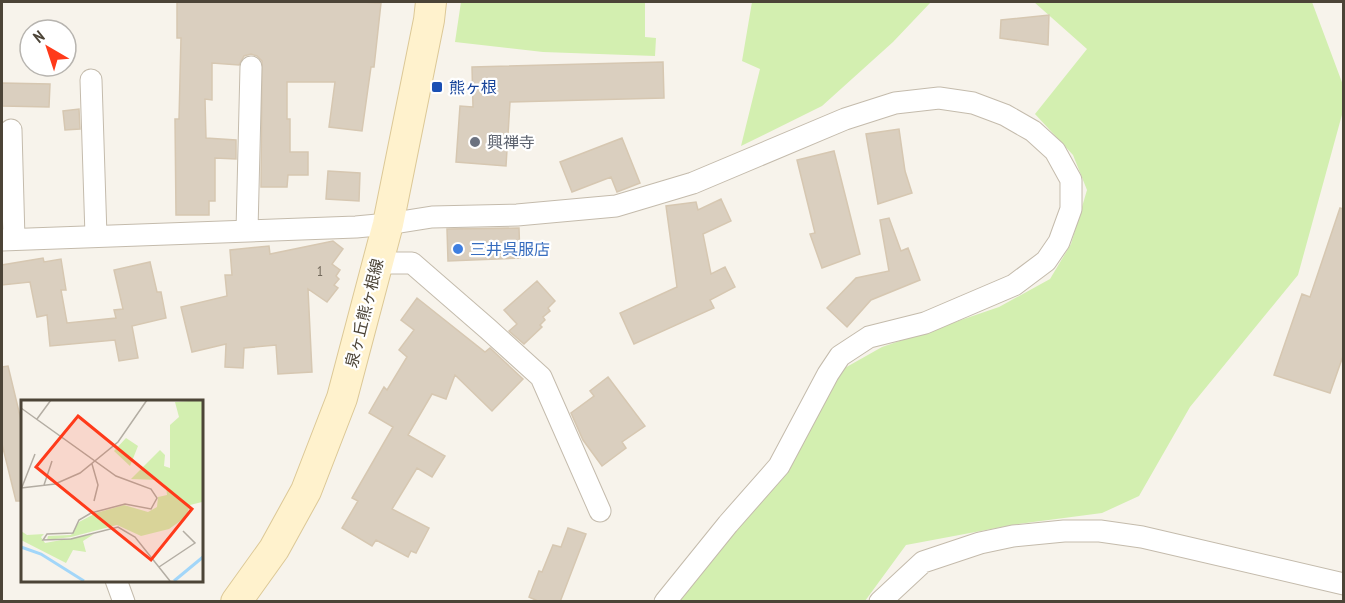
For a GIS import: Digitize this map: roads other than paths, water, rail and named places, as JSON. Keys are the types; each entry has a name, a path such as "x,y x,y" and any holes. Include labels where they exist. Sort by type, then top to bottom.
{"main road":[{"name":"泉ヶ丘熊ヶ根線","path":"236,602 274,549 306,491 342,398 388,224 431,2"}],"street":[{"path":"247,230 251,67"},
{"path":"91,80 96,236"},
{"path":"12,130 8,240 388,224 432,218 517,215 616,206 693,183 845,119 895,103 939,98 973,104 1005,115 1033,131 1055,151 1071,180 1071,210 1059,242 1046,261 1014,285 925,322 868,337 840,356 779,466 665,602"},
{"path":"376,263 412,263 541,377 600,510"},
{"path":"880,602 923,562 980,543 1013,536 1064,531 1100,531 1142,537 1344,584"},
{"path":"117,582 124,602"}],"place":[{"name":"熊ヶ根","path":"437,87"},
{"name":"興禅寺","path":"475,142"},
{"name":"三井呉服店","path":"458,249"}]}
